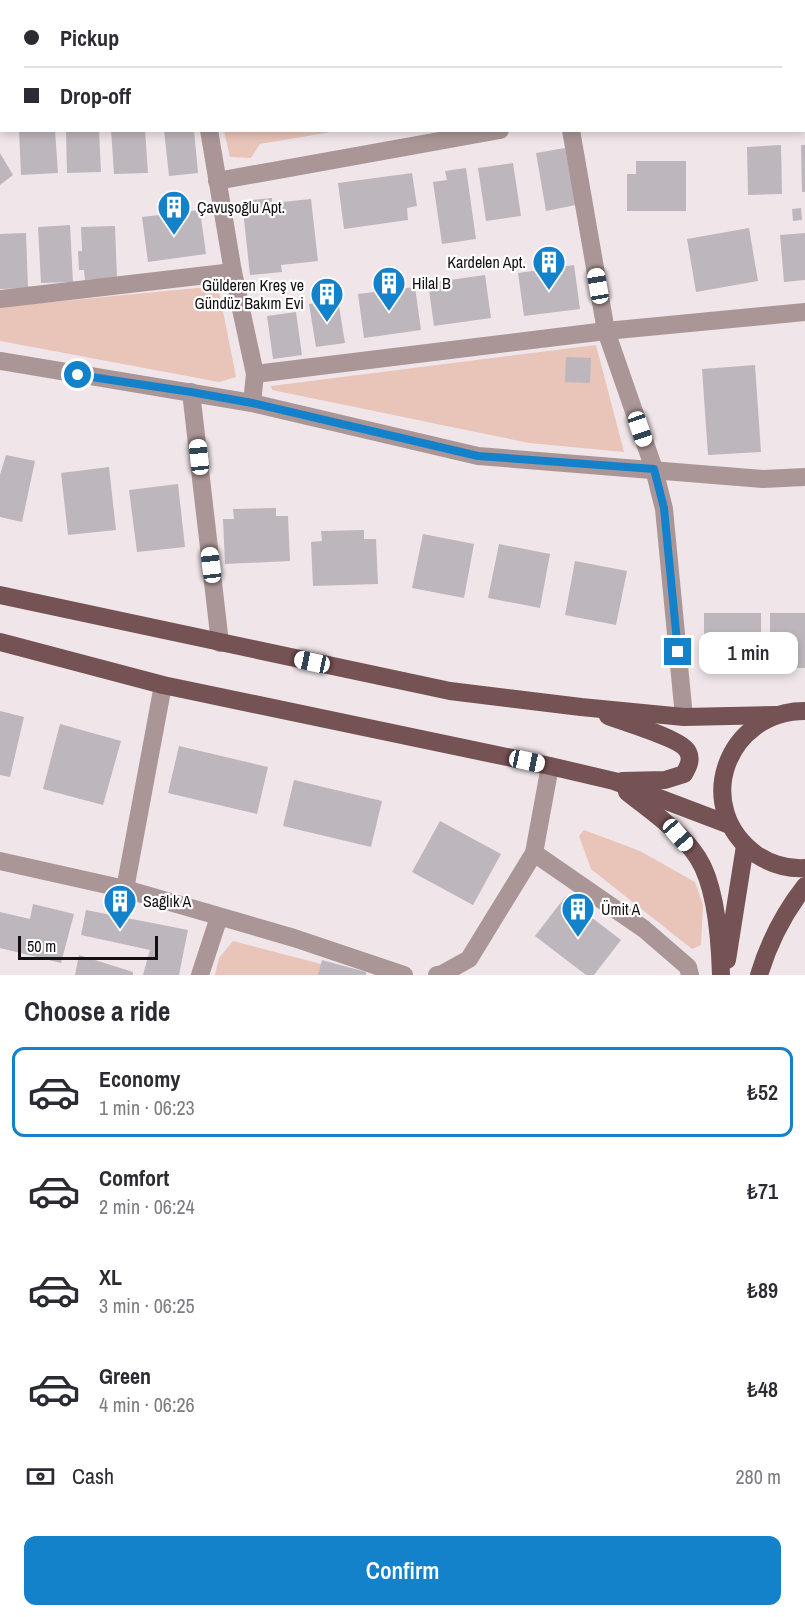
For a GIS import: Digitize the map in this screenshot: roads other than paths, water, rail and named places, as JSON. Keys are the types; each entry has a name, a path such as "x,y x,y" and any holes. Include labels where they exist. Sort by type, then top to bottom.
{"main road":[{"path":"0,595 450,691 684,717 776,715 805,711"},
{"path":"0,642 163,685 550,766 614,782 730,825"},
{"path":"581,707 663,736 684,745 688,751 689,766 684,774 665,780 614,782"},
{"path":"776,715 753,727 734,747 724,772 722,799 730,825 745,846 768,862 794,869 805,868"},
{"path":"614,782 672,828 698,858 708,882 715,914 723,975"},
{"path":"723,975 745,846"},
{"path":"759,975 767,948 788,908 805,886"}],"street":[{"path":"209,132 233,272 255,374 252,403"},
{"path":"217,181 489,132"},
{"path":"571,132 606,331 654,469 664,508 684,717"},
{"path":"0,299 233,272"},
{"path":"255,374 606,331 805,312"},
{"path":"0,362 252,403 478,456 763,479 805,477"},
{"path":"191,392 220,643"},
{"path":"125,889 163,685"},
{"path":"437,975 469,959 534,852 550,766"},
{"path":"534,852 644,928 688,968 690,975"},
{"path":"0,861 125,889 294,938 404,975"},
{"path":"200,975 219,917"}],"place":[{"name":"Çavuşoğlu Apt.","path":"174,236"},
{"name":"Kardelen Apt.","path":"549,291"},
{"name":"Hilal B","path":"389,312"},
{"name":"Gülderen Kreş ve Gündüz Bakım Evi","path":"327,323"},
{"name":"Sağlık A","path":"120,930"},
{"name":"Ümit A","path":"578,938"}]}
